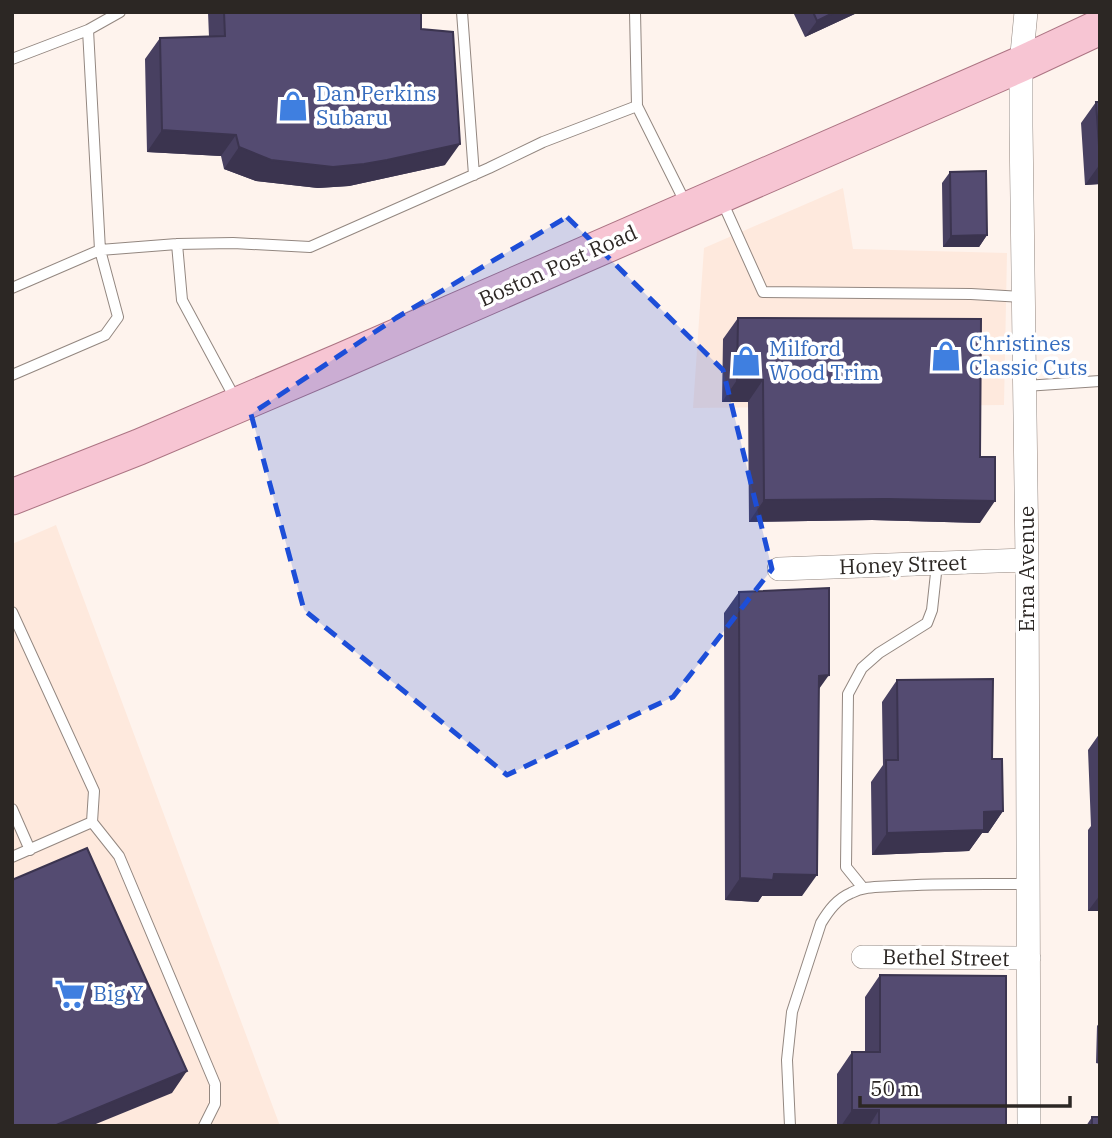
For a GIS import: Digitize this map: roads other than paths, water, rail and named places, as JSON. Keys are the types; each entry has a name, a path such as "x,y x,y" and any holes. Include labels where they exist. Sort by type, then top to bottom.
{"main road":[{"name":"Boston Post Road","path":"12,498 239,404 1021,64 1100,26"}],"street":[{"name":"Erna Avenue","path":"1026,12 1021,64 1030,958 1029,1126"},
{"name":"Honey Street","path":"779,569 1027,561"},
{"name":"Bethel Street","path":"863,957 1030,958"}],"lane":[{"path":"12,59 88,30 120,12"},
{"path":"462,12 474,175"},
{"path":"635,12 637,106 763,292 1024,297"},
{"path":"12,374 105,335 118,317 100,250 88,30"},
{"path":"12,288 100,250 233,243 310,247 543,142 637,106"},
{"path":"177,244 183,300 239,404"},
{"path":"1025,386 1100,381"},
{"path":"863,888 846,867 848,694 862,668 879,653 927,623 932,610 937,564"},
{"path":"12,612 94,791 92,822 119,856 215,1084 215,1104 204,1126"},
{"path":"12,810 30,850"},
{"path":"12,857 92,822"},
{"path":"790,1126 787,1060 792,1012 821,923 836,903 863,888 918,884 1029,884"}],"place":[{"name":"Dan Perkins Subaru","path":"293,106"},
{"name":"Christines Classic Cuts","path":"946,356"},
{"name":"Milford Wood Trim","path":"746,361"},
{"name":"Big Y","path":"70,994"}]}
